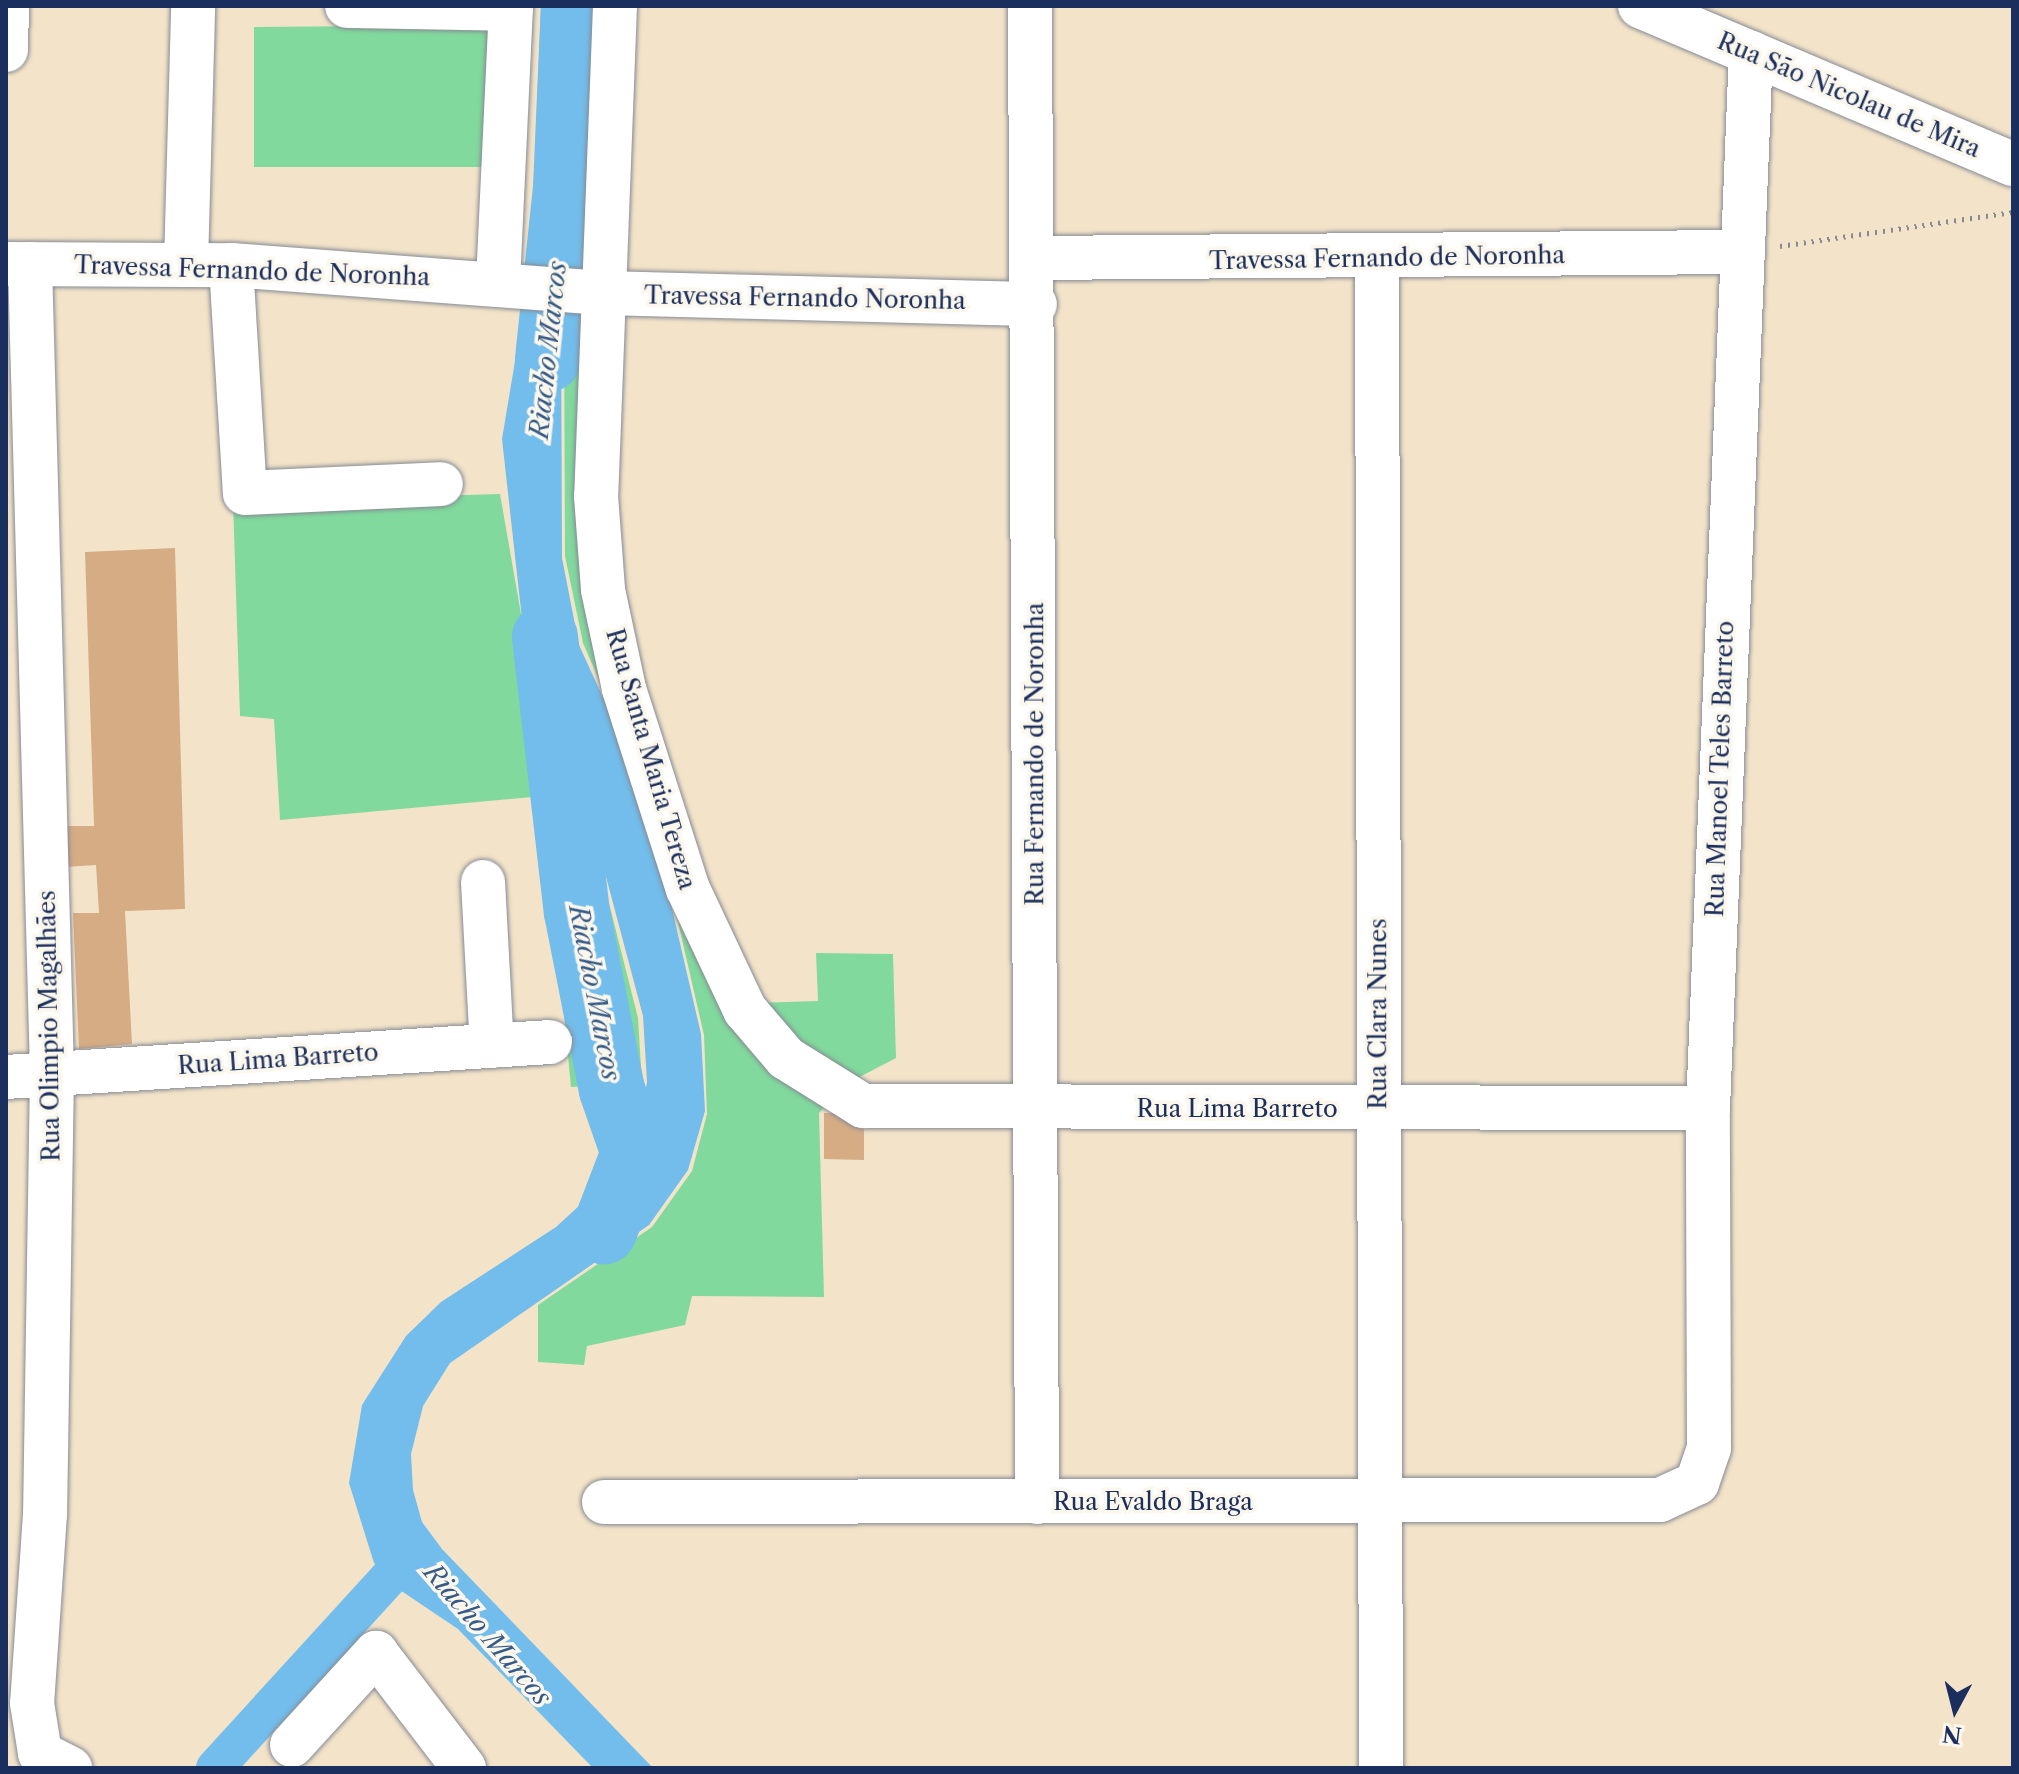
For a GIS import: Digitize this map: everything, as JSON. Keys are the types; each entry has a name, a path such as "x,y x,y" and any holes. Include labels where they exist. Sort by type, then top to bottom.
{"street":[{"path":"6,50 7,6"},
{"path":"186,264 193,6"},
{"path":"347,6 511,8 498,282"},
{"name":"Rua Santa Maria Tereza","path":"615,6 590,292 596,496 603,590 624,689 683,875 745,1010 786,1058 863,1106"},
{"name":"Rua Fernando de Noronha","path":"1030,6 1035,258 1037,1502"},
{"name":"Rua São Nicolau de Mira","path":"1640,6 2013,164"},
{"name":"Rua Manoel Teles Barreto","path":"1697,1483 1709,1448 1708,1108 1739,252 1751,53"},
{"name":"Travessa Fernando de Noronha","path":"1035,258 1377,261 1739,252"},
{"name":"Rua Clara Nunes","path":"1377,261 1381,1768"},
{"name":"Travessa Fernando de Noronha","path":"18,264 231,265 498,282 590,292"},
{"name":"Rua Olimpio Magalhães","path":"18,264 52,1073 46,1498 32,1703 40,1753 70,1768"},
{"path":"231,265 245,493 441,484"},
{"name":"Travessa Fernando Noronha","path":"590,292 1035,304"},
{"path":"483,882 492,1046"},
{"name":"Rua Lima Barreto","path":"6,1077 550,1042"},
{"name":"Rua Lima Barreto","path":"863,1106 1037,1109 1708,1108"},
{"name":"Rua Evaldo Braga","path":"604,1502 1660,1500 1697,1483"},
{"path":"292,1745 376,1653 464,1768"}],"path":[{"path":"1739,252 2013,212"}],"green space":[{"path":"492,25 486,167 254,167 254,27"},
{"path":"564,303 582,306 577,509 724,1004 818,1001 816,953 893,954 896,1058 848,1083 819,1113 824,1297 692,1296 685,1325 587,1346 584,1365 538,1362 538,1305 652,1227 692,1171 707,1114 704,1035 663,857 629,749 583,643 565,556"},
{"path":"500,494 534,688 581,792 638,1018 642,1083 571,1087 543,796 280,820 274,719 240,716 233,502"}],"water":[{"path":"541,6 597,6 592,238 532,234"},
{"path":"525,301 561,303 562,558 579,645 627,750 660,857 701,1034 705,1111 688,1170 649,1225 450,1363 423,1406 411,1454 413,1490 422,1522 442,1549 653,1768 593,1768 458,1629 394,1586 374,1563 349,1483 362,1405 406,1336 441,1302 556,1227 617,1171 638,1134 647,1082 643,1016 583,790 537,689 522,619 502,439"}],"building":[{"path":"175,548 185,909 125,911 132,1044 79,1049 73,913 99,913 96,865 65,867 63,826 94,826 85,552"},
{"path":"824,1113 864,1114 864,1160 824,1159"}],"waterway":[{"path":"548,359 566,187 574,6"},
{"name":"Riacho Marcos","path":"545,637 577,912 612,1090 634,1153 604,1231"},
{"path":"215,1768 413,1551"}]}
